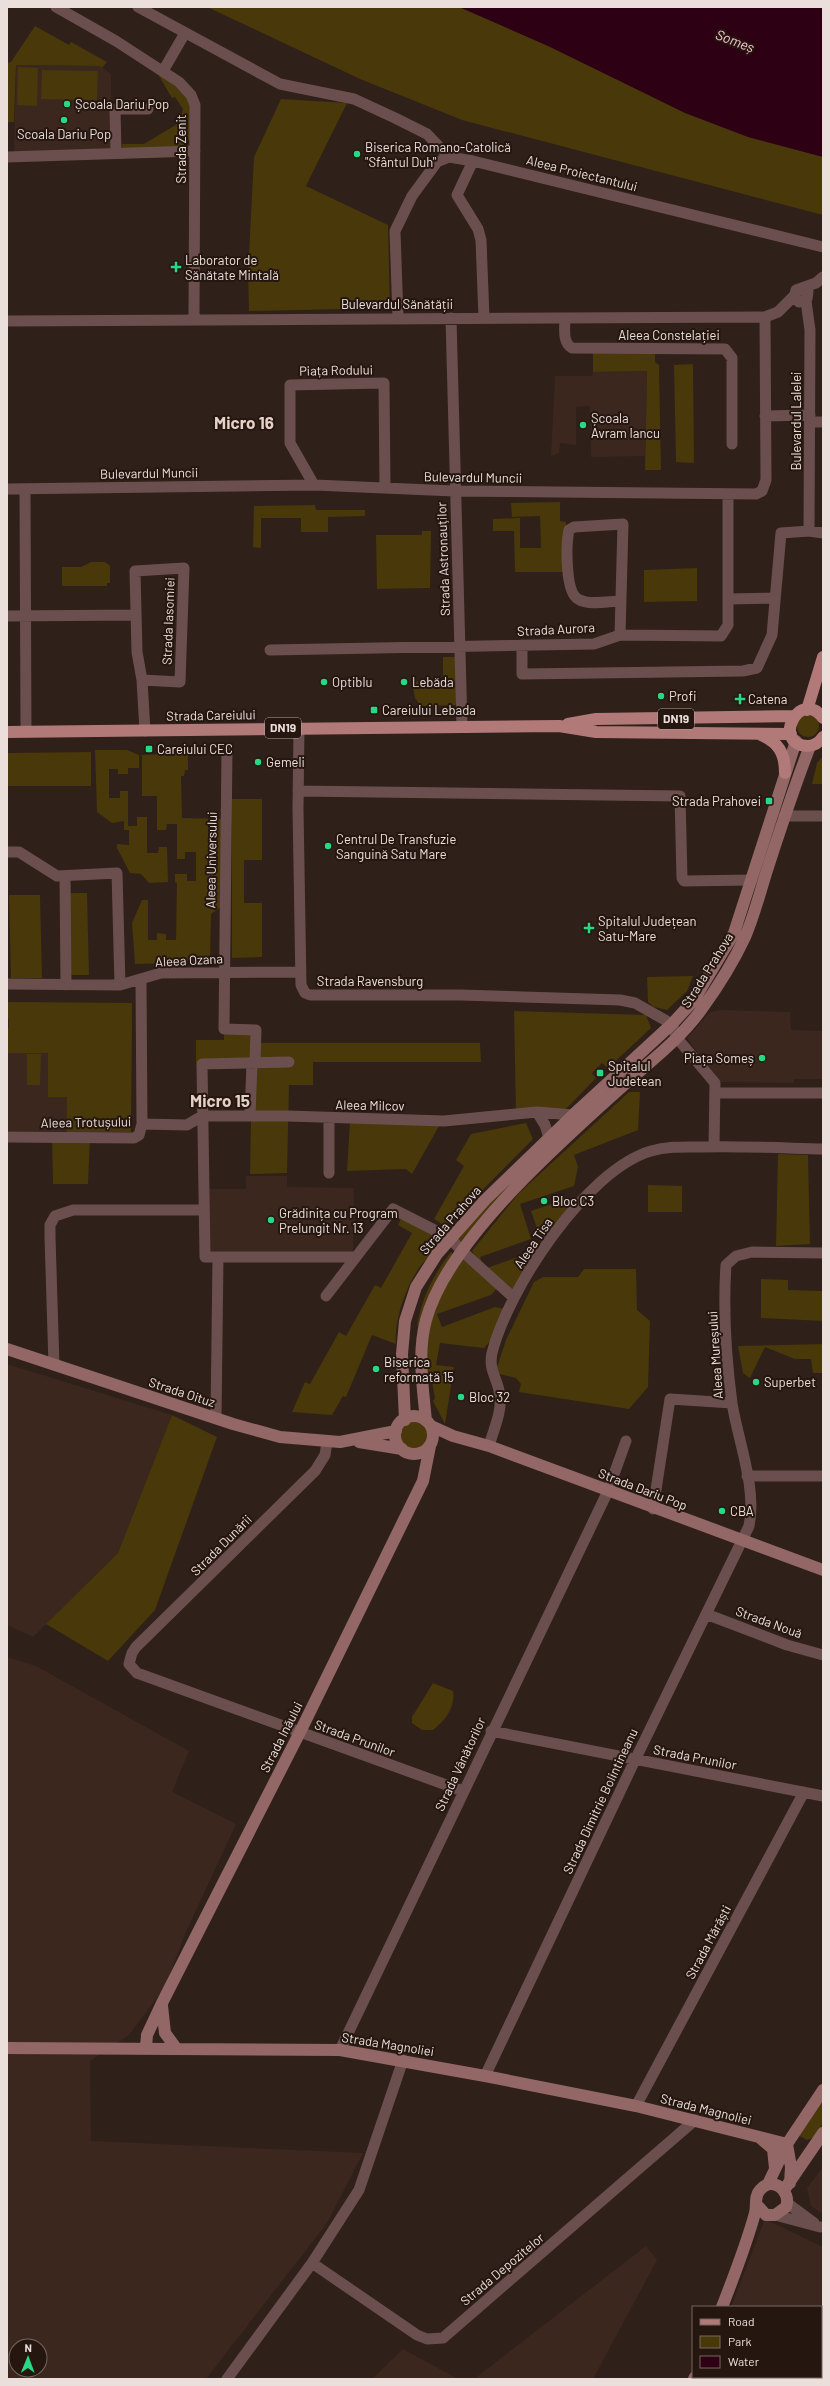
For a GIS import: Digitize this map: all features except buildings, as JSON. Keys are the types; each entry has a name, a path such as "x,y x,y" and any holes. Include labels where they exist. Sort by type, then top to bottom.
{"main road":[{"path":"823,657 807,710 815,711 823,715"},
{"name":"DN19","path":"794,716 807,710"},
{"name":"Strada Careiului","path":"559,726 596,719 794,716"},
{"path":"793,737 790,728 794,716"},
{"name":"Strada Careiului","path":"7,732 559,726 596,732 756,732 793,737"},
{"path":"756,732 770,738 781,750 786,773"},
{"name":"DN19","path":"793,737 804,746 810,746"},
{"path":"810,746 816,744 823,737"}],"street":[{"name":"Strada Zenit","path":"57,7 116,41 179,82 190,94 195,105 194,318"},
{"path":"138,7 280,84 354,99 427,134 449,157 437,162 412,196 395,231 398,318"},
{"path":"163,71 185,33"},
{"path":"116,153 115,109 148,109"},
{"path":"7,157 195,151"},
{"name":"Aleea Proiectantului","path":"449,157 473,161 823,247"},
{"path":"473,161 457,195 478,229 481,240 484,318"},
{"name":"Bulevardul Sănătății","path":"7,321 194,318 765,317 801,297 819,280"},
{"name":"Bulevardul Lalelei","path":"801,297 808,312 810,330 809,531"},
{"name":"Bulevardul Muncii","path":"7,489 314,485 454,491 756,494 762,491 765,487 765,317"},
{"name":"Strada Astronauților","path":"451,318 454,491 461,646 462,726"},
{"name":"Aleea Constelației","path":"565,318 565,340 572,348 725,349 732,358 732,444"},
{"name":"Piața Rodului","path":"314,485 290,442 290,385 384,383 385,488"},
{"path":"766,416 810,418 823,422"},
{"path":"24,488 26,732"},
{"name":"Strada Aurora","path":"270,650 594,644 620,634 721,636 728,626 728,494"},
{"path":"620,634 621,601 623,524 574,527 569,530 569,584 574,596 579,600 589,602 621,601"},
{"path":"522,645 522,674 743,671 757,668 772,635 781,533 809,531 823,533"},
{"name":"Strada Iasomiei","path":"142,680 180,682 184,568 135,571 136,652 142,680 144,731"},
{"path":"729,599 775,598"},
{"path":"7,616 135,615"},
{"name":"Strada Ravensburg","path":"299,728 298,791 302,990 310,996 461,995 620,1000 635,1003 672,1024"},
{"name":"Strada Prahova","path":"428,1423 421,1353 426,1322 434,1296 462,1251 491,1215 577,1119 694,1000 723,955 739,920 752,880 786,773 793,737"},
{"name":"Strada Prahova","path":"404,1420 402,1354 405,1321 416,1287 450,1238 550,1138 577,1119 677,1038 701,1010 733,960 745,937 784,816 810,746"},
{"name":"Aleea Universului","path":"227,749 224,1029 256,1030 254,1063"},
{"path":"298,791 680,796 682,878 684,881 752,880"},
{"path":"784,816 823,816"},
{"path":"7,852 19,852 57,876 117,873 120,985"},
{"path":"65,876 66,985"},
{"name":"Aleea Ozana","path":"7,984 120,985 161,973 301,972"},
{"path":"141,980 142,1124"},
{"path":"672,1024 677,1038 715,1083 714,1147"},
{"path":"289,1062 202,1064 205,1257 356,1257"},
{"path":"250,1115 254,1063"},
{"path":"715,1093 823,1093"},
{"path":"537,1112 545,1125 550,1138"},
{"name":"Aleea Milcov","path":"202,1116 250,1115 444,1121 537,1112 577,1119"},
{"name":"Aleea Trotușului","path":"7,1137 134,1138 139,1135 142,1124 187,1124 202,1116"},
{"path":"329,1118 329,1173"},
{"name":"Aleea Tisa","path":"489,1446 500,1404 498,1386 491,1372 490,1363 514,1298 554,1233 608,1173 630,1159 652,1151 666,1148 714,1147 823,1149"},
{"path":"326,1296 393,1209 450,1238 462,1251 514,1298"},
{"path":"54,1365 50,1225 55,1216 72,1210 204,1210"},
{"name":"Aleea Mureșului","path":"742,1541 751,1515 747,1476 732,1403 726,1317 726,1265 736,1256 752,1252 823,1253"},
{"path":"216,1418 218,1257"},
{"name":"Strada Oituz","path":"7,1349 216,1418 280,1437 328,1442 352,1441 396,1431"},
{"path":"653,1509 670,1399 732,1403"},
{"path":"407,1451 426,1451 431,1443 428,1423 419,1417 404,1420 396,1431 398,1444 407,1451 423,1481"},
{"name":"Strada Dariu Pop","path":"428,1423 453,1436 489,1446 653,1509 823,1570"},
{"name":"Strada Dariu Pop","path":"431,1443 453,1436"},
{"name":"Strada Oituz","path":"352,1441 407,1451"},
{"name":"Strada Vânătorilor","path":"340,2050 491,1732 608,1491 626,1441"},
{"name":"Strada Dunării","path":"129,1664 132,1653 136,1647 315,1471 325,1455 328,1442"},
{"name":"Strada Inăului","path":"146,2047 147,2035 162,2003 300,1732 423,1481 431,1443"},
{"path":"747,1476 823,1476"},
{"name":"Strada Dimitrie Bolintineanu","path":"486,2076 635,1760 742,1541"},
{"name":"Strada Nouă","path":"706,1614 787,1645 823,1655"},
{"name":"Strada Prunilor","path":"129,1664 137,1673 463,1792"},
{"name":"Strada Prunilor","path":"491,1732 823,1796"},
{"name":"Strada Mărăști","path":"636,2106 804,1792"},
{"path":"162,2003 165,2033 176,2048"},
{"name":"Strada Magnoliei","path":"7,2048 146,2047 340,2050 403,2060 636,2106 787,2144"},
{"path":"227,2379 312,2263 360,2190 403,2060"},
{"path":"722,2306 748,2238 757,2205 757,2194 764,2186 768,2184 787,2144 823,2090"},
{"name":"Strada Depozitelor","path":"312,2263 417,2335 427,2339 443,2338 695,2120"},
{"path":"787,2187 823,2133"},
{"name":"Strada Magnoliei","path":"757,2136 773,2149 776,2162 774,2171"},
{"path":"748,2238 758,2224 772,2215 783,2211 787,2203 787,2187 791,2167 787,2144"},
{"path":"768,2184 787,2187"},
{"path":"787,2203 821,2228"},
{"path":"757,2205 762,2212 821,2228"}],"shaded area":[{"path":"16,65 100,66 111,74 111,109 116,149 14,153"},
{"path":"647,371 645,456 591,457 590,406 576,407 576,445 560,443 559,453 551,456 555,376 592,376 593,372"},
{"path":"7,1002 132,1003 131,1132 7,1131"},
{"name":"Piața Someș","path":"721,1010 790,1012 791,1030 823,1031 823,1079 794,1079 794,1083 718,1082 687,1038 710,1012"},
{"path":"246,1176 287,1176 287,1187 354,1188 353,1255 208,1254 209,1189 246,1189"},
{"path":"7,1364 172,1415 118,1553 33,1637 7,1625"},
{"path":"7,1657 36,1666 189,1751 172,1792 236,1824 185,1934 165,1987 129,2035 90,2061 91,2141 363,2153 327,2223 206,2379 7,2379"},
{"path":"823,2167 823,2214 811,2206 807,2188"},
{"path":"765,2219 823,2247 823,2379 703,2379 822,2378 822,2306 731,2306"},
{"path":"646,2246 657,2260 593,2379 474,2379"},
{"path":"403,2349 458,2379 372,2379"}],"green space":[{"path":"207,7 823,7 823,215 462,120 360,79"},
{"path":"35,26 69,45 71,42 107,62 102,68 100,66 16,65 14,122 7,122 7,63 11,62"},
{"path":"18,67 38,68 37,106 17,105"},
{"path":"42,70 98,71 97,100 41,99"},
{"path":"162,73 192,103 192,136 180,151 123,153 122,144 144,144 179,123 183,109 175,97 172,98 159,76"},
{"path":"281,99 347,103 306,186 388,225 390,308 249,311 248,273 254,157"},
{"path":"593,353 655,353 655,362 659,365 661,470 645,470 647,371 593,372"},
{"path":"693,364 694,463 676,462 674,365"},
{"path":"560,502 560,521 566,522 566,572 515,572 514,531 493,531 493,519 520,518 520,548 541,548 540,516 512,517 511,503"},
{"path":"315,505 316,510 365,510 365,516 328,517 328,532 301,532 301,518 261,518 261,548 253,547 254,506"},
{"path":"422,531 431,531 430,588 377,589 376,535 422,535"},
{"path":"91,562 105,562 110,566 110,583 107,583 107,586 62,586 62,567 81,567"},
{"path":"697,568 697,601 644,602 644,570"},
{"path":"443,657 456,657 457,705 421,706 415,698 412,682 443,679"},
{"path":"808,715 816,718 819,726 816,734 808,737 800,734 797,726 800,718"},
{"path":"95,750 127,750 139,755 139,768 128,768 128,774 118,774 118,769 109,769 109,798 120,798 120,791 128,791 128,826 137,826 137,817 147,817 147,853 158,853 159,847 167,847 168,882 149,883 141,874 130,873 117,848 117,844 129,845 129,830 124,830 124,821 112,823 97,812"},
{"path":"188,751 188,770 185,770 184,776 181,776 182,818 226,819 224,905 211,914 210,962 135,964 132,923 142,900 148,900 148,940 157,940 157,933 166,934 166,940 176,940 177,883 175,882 175,874 187,874 187,881 196,881 196,852 185,852 185,859 177,859 177,824 167,824 166,830 157,830 157,796 142,796 142,755"},
{"path":"91,752 91,786 7,786 7,753"},
{"path":"823,756 823,784 812,784 817,763"},
{"path":"232,799 262,799 262,860 244,860 244,903 262,903 262,957 232,958"},
{"path":"64,893 87,893 89,975 65,975"},
{"path":"9,895 40,895 42,978 11,978"},
{"path":"693,976 687,991 667,1010 654,1007 648,1002 647,977"},
{"path":"7,1002 132,1003 131,1132 67,1132 67,1097 48,1097 48,1053 7,1053 7,1028 9,1028 9,1018 7,1018"},
{"path":"514,1011 646,1015 651,1028 608,1068 602,1063 592,1073 596,1078 563,1112 516,1113"},
{"path":"224,1029 256,1030 256,1043 480,1043 481,1062 313,1062 313,1085 289,1085 287,1173 250,1174 252,1063 196,1063 196,1040 224,1040"},
{"path":"27,1054 41,1054 40,1085 27,1085"},
{"path":"629,1092 640,1092 638,1130 574,1155 578,1167 574,1186 520,1204 531,1239 480,1257 484,1269 535,1251 514,1291 501,1284 491,1295 437,1314 442,1327 495,1307 505,1309 494,1337 484,1348 440,1343 436,1365 454,1367 445,1424 433,1401 435,1398 431,1377 422,1376 425,1322 458,1258 475,1261 482,1267 472,1251 519,1193"},
{"path":"350,1121 439,1126 412,1174 406,1169 347,1171"},
{"path":"526,1123 533,1139 446,1227 434,1219 464,1166 456,1160 471,1134"},
{"path":"570,1124 462,1244 458,1240 479,1214"},
{"path":"52,1137 90,1137 88,1184 53,1184"},
{"path":"778,1154 808,1155 810,1244 776,1246"},
{"path":"648,1185 682,1186 682,1212 648,1212"},
{"path":"569,1198 573,1208 550,1230 542,1243 531,1211"},
{"path":"403,1214 436,1235 438,1244 435,1250 419,1268 408,1287 401,1306 397,1326 396,1344 372,1335 346,1397 343,1396 332,1415 292,1412 305,1382 310,1384 339,1332 346,1336 375,1285 381,1288 412,1233 398,1225"},
{"path":"451,1252 455,1256 421,1324 417,1326 422,1305 429,1287"},
{"path":"584,1269 636,1269 637,1310 650,1321 648,1387 629,1409 519,1392 521,1384 516,1378 495,1373 506,1340 534,1282 543,1277 578,1277"},
{"path":"761,1279 788,1280 788,1290 823,1291 823,1321 761,1318"},
{"path":"823,1344 823,1373 813,1373 811,1359 795,1359 765,1347 750,1378 743,1373 738,1346"},
{"path":"172,1415 217,1437 155,1610 108,1661 46,1624 118,1553"},
{"path":"415,1421 425,1425 429,1435 425,1445 415,1449 405,1445 401,1435 405,1425"},
{"path":"433,1683 453,1691 453,1703 449,1713 433,1730 422,1730 412,1723 412,1717"},
{"path":"823,2096 823,2116 821,2128 818,2133 807,2140 800,2136 800,2130"}],"water":[{"name":"Someș","path":"459,7 823,7 823,157 748,137 685,113 548,46"}],"place":[{"name":"Școala Dariu Pop","path":"67,104"},
{"name":"Scoala Dariu Pop","path":"64,120"},
{"name":"Biserica Romano-Catolică \"Sfântul Duh\"","path":"357,154"},
{"name":"Laborator de Sănătate Mintală","path":"176,267"},
{"name":"Școala Avram Iancu","path":"583,425"},
{"name":"Optiblu","path":"324,682"},
{"name":"Lebăda","path":"404,682"},
{"name":"Profi","path":"661,696"},
{"name":"Catena","path":"740,699"},
{"name":"Careiului Lebada","path":"374,710"},
{"name":"Careiului CEC","path":"149,749"},
{"name":"Gemeli","path":"258,762"},
{"name":"Strada Prahovei","path":"769,801"},
{"name":"Centrul De Transfuzie Sanguină Satu Mare","path":"328,846"},
{"name":"Spitalul Județean Satu-Mare","path":"589,928"},
{"name":"Piața Someș","path":"762,1058"},
{"name":"Spitalul Judetean","path":"600,1073"},
{"name":"Bloc C3","path":"544,1201"},
{"name":"Grădinița cu Program Prelungit Nr. 13","path":"271,1220"},
{"name":"Biserica reformată 15","path":"376,1369"},
{"name":"Superbet","path":"756,1382"},
{"name":"Bloc 32","path":"461,1397"},
{"name":"CBA","path":"722,1511"}],"district":[{"name":"Micro 16","path":"244,423"},
{"name":"Micro 15","path":"220,1101"}]}
